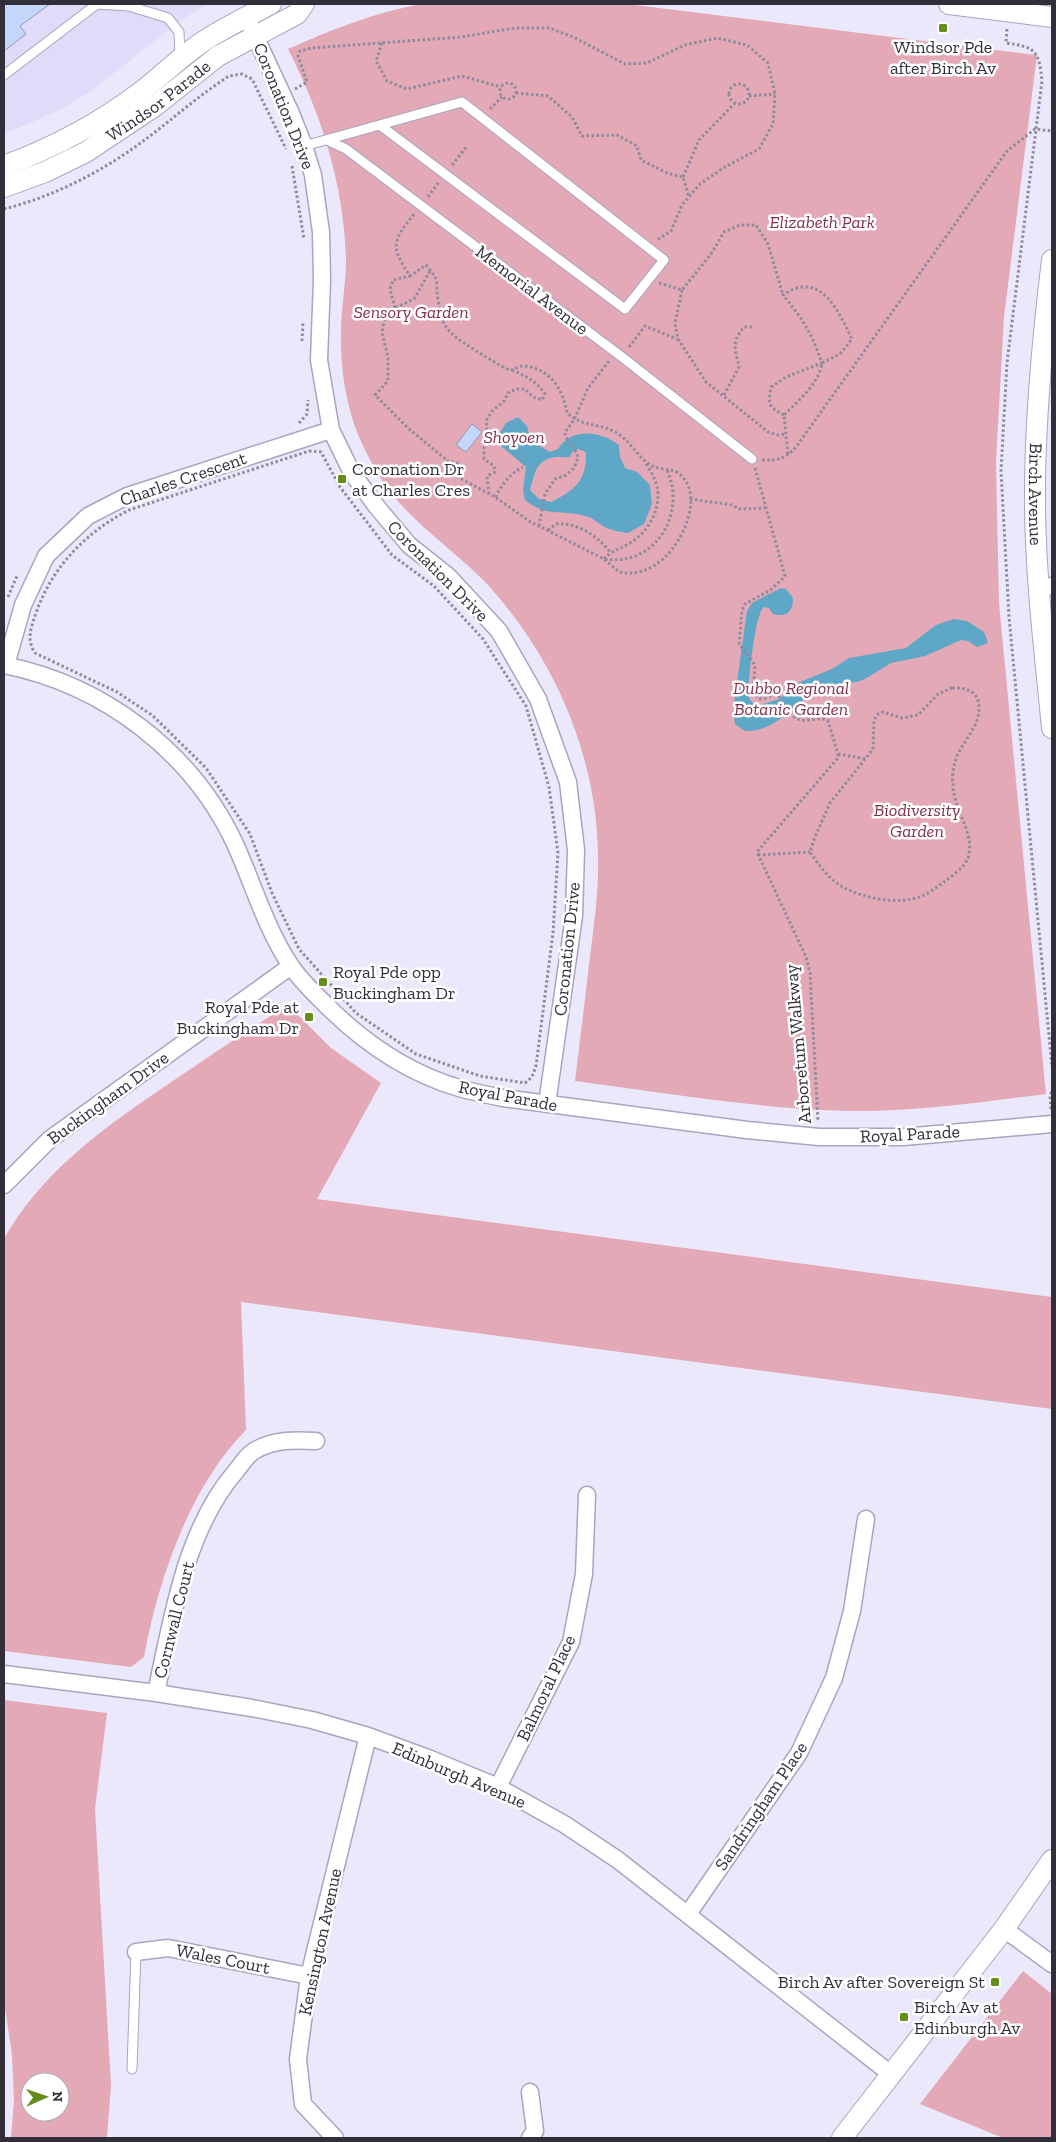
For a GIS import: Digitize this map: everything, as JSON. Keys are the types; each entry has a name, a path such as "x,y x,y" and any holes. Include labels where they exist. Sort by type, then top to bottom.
{"street":[{"name":"Windsor Parade","path":"4,166 35,154 94,123 142,91 180,58 207,39 271,4"},
{"name":"Windsor Parade","path":"4,187 45,172 86,152 155,106 218,56 297,14 304,4"},
{"path":"949,4 1052,17"},
{"name":"Coronation Drive","path":"246,17 283,95 304,146 313,175 321,232 322,280 319,360 331,430 352,473 376,507 409,544 448,576 498,631 538,699 568,782 576,850 574,916 548,1104"},
{"name":"Birch Avenue","path":"1052,260 1044,324 1036,424 1035,510 1046,587 1052,728"},
{"name":"Charles Crescent","path":"5,665 22,605 46,556 88,516 127,496 331,430"},
{"name":"Royal Parade","path":"5,665 51,678 89,694 122,713 152,736 186,768 213,802 236,844 271,927 291,966 349,1027 384,1054 425,1074 458,1088 503,1098 747,1130 819,1137 903,1137 1052,1124"},
{"name":"Buckingham Drive","path":"4,1185 50,1139 291,966"},
{"name":"Cornwall Court","path":"156,1693 178,1595 190,1555 205,1522 227,1482 253,1451 283,1440 316,1441"},
{"name":"Balmoral Place","path":"498,1787 571,1642 584,1574 587,1495"},
{"name":"Sandringham Place","path":"688,1914 799,1753 834,1678 852,1611 866,1519"},
{"name":"Edinburgh Avenue","path":"4,1674 156,1693 252,1708 312,1720 368,1736 498,1787 564,1824 618,1860 892,2075"},
{"name":"Kensington Avenue","path":"335,2138 303,2104 298,2059 309,1976 368,1736"},
{"path":"842,2138 1004,1929 1052,1860"},
{"path":"1004,1929 1052,1964"},
{"name":"Wales Court","path":"136,1952 168,1948 309,1976"},
{"path":"530,2092 535,2131 530,2138"}],"lane":[{"path":"4,75 97,4 130,6 168,18 179,32 180,58"},
{"path":"304,146 462,102 664,260 625,309 381,126"},
{"name":"Memorial Avenue","path":"327,140 346,149 752,459"},
{"path":"132,2069 136,1952"}],"path":[{"path":"283,95 307,82 298,56 300,51 312,48 461,38 515,28 549,28 574,36 625,64 647,63 685,44 717,38 747,45 768,64 775,94 772,124 759,149 723,168 700,184 682,206 671,231 647,247"},
{"path":"382,43 376,61 387,81 407,89 462,76 501,87 505,84 510,84 515,87 516,92 512,99 504,99 500,95 501,87"},
{"path":"4,209 30,203 103,168 148,138 229,76 242,74 252,79 286,150"},
{"path":"689,198 683,177 699,140 734,104 744,104 749,96 748,90 743,85 733,85 728,95 734,104"},
{"path":"516,92 548,96 572,117 582,136 617,135 637,146 640,160 667,173 683,177"},
{"path":"749,96 775,94"},
{"path":"810,852 758,855 757,852 837,759 838,754 828,721 824,719 800,720 792,715 776,691 768,698 758,699 754,692 755,665 739,644 742,610 745,604 772,589 785,576 752,459 772,461 788,456 1007,151 1035,129 1052,131"},
{"path":"410,276 399,259 395,244 401,230 467,146"},
{"path":"291,158 304,244"},
{"path":"784,415 806,393 821,372 822,363 813,336 799,314 783,295 768,244 756,225 740,225 724,232 711,254 682,290 675,323 678,339 706,382 724,394 768,432 778,435 786,434"},
{"path":"395,308 390,290 393,280 410,276 426,265 435,278 441,319 445,326 459,339 493,360 499,366 527,376 539,385 545,394 542,400 533,397 525,389 517,389 508,393 504,401 492,411 486,422 488,437 484,447 484,459 494,466 495,472 487,476 489,494"},
{"path":"430,271 414,299 386,312 382,332 388,358 388,380 375,395 408,428 448,461 457,463 464,468"},
{"path":"648,279 682,290"},
{"path":"783,295 797,288 811,288 821,291 840,316 852,339 840,354 786,377 772,387 769,401 773,410 784,415"},
{"path":"302,343 303,316"},
{"path":"540,526 544,499 555,479 566,475 574,468 578,458 565,432 574,420 588,388 645,326 678,339"},
{"path":"724,394 739,367 736,337 744,327 752,327"},
{"path":"448,461 447,466 456,476 495,497 529,521 604,559 615,570 625,574 637,573 656,565 671,551 688,522 690,499 688,485 683,477 667,469 653,467 617,433 601,426 580,423 574,420 567,413 557,383 539,371 523,365 511,370"},
{"path":"291,426 300,423 307,414 307,390"},
{"path":"784,415 788,456"},
{"path":"309,451 320,452 340,487 392,555 434,586 483,639 526,706 549,787 558,853 553,933 536,1066 532,1077 525,1083 480,1076 416,1054 356,1013 299,949 272,893 250,834 206,768 152,715 117,692 35,653 30,645 30,630 41,597 59,568 78,546 111,519 129,510 309,451"},
{"path":"604,559 610,552 638,538 654,516 658,494 656,482 644,459"},
{"path":"495,497 506,479 523,467"},
{"path":"604,559 623,560 633,557 649,550 658,542 667,525 673,503 672,484 667,469"},
{"path":"690,499 732,505 740,509 766,508"},
{"path":"548,530 556,524 575,526 603,543 610,552"},
{"path":"6,604 10,588 18,574"},
{"path":"952,688 966,688 975,694 979,706 977,720 955,762 952,785 970,846 968,859 957,872 940,886 922,896 905,901 862,894 841,886 824,871 810,852 830,803 872,749 874,720 878,714 883,712 902,718 918,715 938,694 952,688"},
{"path":"838,754 866,759"},
{"name":"Arboretum Walkway","path":"758,855 806,957 810,973 819,1137"}],"shaded area":[{"path":"4,4 207,4 176,24 91,91 60,110 4,134"}],"green space":[{"path":"422,4 627,4 1037,55 1004,317 996,462 999,603 1046,1094 924,1108 850,1111 747,1104 575,1081 595,920 598,869 596,819 590,782 580,746 568,711 552,677 533,644 512,614 478,575 400,504 371,462 360,439 348,404 341,357 341,324 346,260 341,205 336,178 321,125 288,49 354,22"},
{"path":"288,1005 331,1048 381,1083 317,1199 1052,1297 1052,1409 241,1302 246,1430 208,1478 179,1536 158,1597 144,1657 131,1667 4,1651 4,1239 35,1194 94,1137 177,1078"},
{"path":"4,1700 107,1713 95,1809 111,2085 107,2138 11,2138 14,2101 12,2054 4,2002"},
{"path":"1023,1971 1052,1994 1052,2138 1003,2138 920,2104"}],"water":[{"path":"518,417 527,426 531,441 550,452 558,449 570,437 578,434 595,434 612,440 619,445 620,457 625,468 637,472 650,485 652,504 644,524 628,533 611,530 593,519 579,514 548,511 533,506 525,500 523,490 526,467 501,446 499,434 506,423","holes":["578,449 586,452 586,462 582,477 567,493 551,502 539,499 530,490 538,467 545,460 570,457 572,452"]},
{"path":"781,588 786,589 793,598 792,607 785,614 778,615 773,614 769,608 764,607 755,633 748,693 750,700 757,706 779,699 800,682 832,669 849,658 906,648 936,625 954,619 967,621 984,632 988,643 977,647 968,641 961,640 925,656 891,663 857,682 833,684 816,690 774,723 765,728 745,731 735,724 733,710 747,611 752,603"}],"building":[{"path":"4,4 50,4 20,26 26,34 4,51"},
{"path":"472,424 482,432 466,452 456,445"}],"place":[{"name":"Windsor Pde after Birch Av","path":"943,28"},
{"name":"Coronation Dr at Charles Cres","path":"342,479"},
{"name":"Royal Pde opp Buckingham Dr","path":"323,982"},
{"name":"Royal Pde at Buckingham Dr","path":"309,1017"},
{"name":"Birch Av after Sovereign St","path":"995,1982"},
{"name":"Birch Av at Edinburgh Av","path":"904,2017"}],"park label":[{"name":"Elizabeth Park","path":"822,222"},
{"name":"Sensory Garden","path":"411,312"},
{"name":"Shoyoen","path":"514,437"},
{"name":"Dubbo Regional Botanic Garden","path":"791,698"},
{"name":"Biodiversity Garden","path":"917,820"}]}
